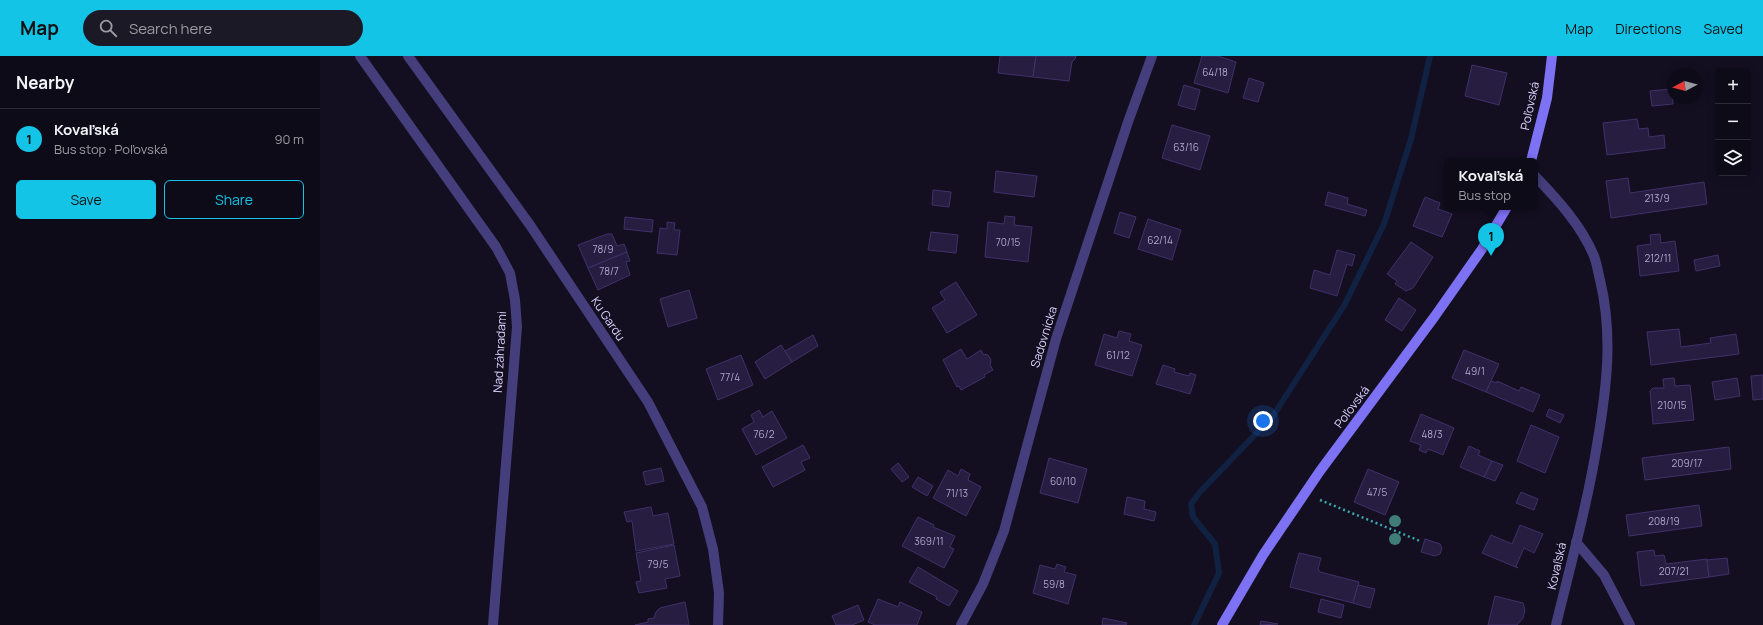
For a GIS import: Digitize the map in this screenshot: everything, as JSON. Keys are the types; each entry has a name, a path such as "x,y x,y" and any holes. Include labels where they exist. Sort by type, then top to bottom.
{"street":[{"name":"Nad záhradami","path":"360,56 496,247 510,273 515,300 517,326 493,625"},
{"name":"Ku Gardu","path":"408,56 530,225 648,402 702,508 713,549 719,593 718,625"},
{"name":"Sadovnícka","path":"961,625 982,584 1004,532 1056,339 1128,122 1152,56"},
{"name":"Poľovská","path":"1532,158 1547,98 1552,56"},
{"name":"Kovaľská","path":"1538,179 1578,226 1594,257 1604,298 1609,354 1604,405 1592,478 1556,625"},
{"name":"Poľovská","path":"1222,625 1263,554 1306,492 1435,316 1482,249 1505,210"},
{"path":"1576,542 1604,575 1630,625"}],"path":[{"path":"1306,492 1324,502 1420,541"}],"building":[{"path":"1000,56 1036,56 1033,77 998,73"},
{"path":"1036,56 1076,56 1072,62 1069,81 1033,77"},
{"path":"1202,56 1218,56 1236,62 1228,93 1194,83"},
{"path":"1472,65 1507,73 1499,105 1465,96"},
{"path":"1249,78 1264,83 1258,102 1243,98"},
{"path":"1184,85 1200,90 1195,110 1178,105"},
{"path":"1667,89 1667,104 1673,104 1652,106 1650,91"},
{"path":"1637,119 1639,129 1648,128 1649,137 1664,135 1665,148 1607,155 1603,123"},
{"path":"1172,125 1210,136 1200,170 1162,158"},
{"path":"996,171 1037,176 1034,197 994,192"},
{"path":"1628,178 1630,193 1704,182 1707,204 1611,218 1606,181"},
{"path":"933,190 951,192 949,207 932,205"},
{"path":"1328,192 1348,198 1347,204 1367,210 1365,216 1325,205"},
{"path":"1425,197 1440,203 1438,209 1452,214 1442,237 1413,226"},
{"path":"1120,212 1136,217 1129,238 1114,233"},
{"path":"1005,216 1015,217 1014,225 1032,227 1028,262 985,257 988,222 1004,224"},
{"path":"625,217 653,220 652,232 624,229"},
{"path":"1148,219 1181,230 1172,260 1138,249"},
{"path":"667,222 675,223 674,230 680,230 677,255 657,253 660,228 667,229"},
{"path":"931,232 958,235 956,253 928,250"},
{"path":"607,234 612,234 617,246 624,244 627,252 588,268 578,245"},
{"path":"1660,234 1661,243 1675,241 1679,271 1640,276 1637,246 1651,244 1650,235"},
{"path":"1411,242 1433,257 1413,288 1406,291 1395,284 1397,281 1387,274"},
{"path":"1337,250 1355,255 1352,266 1347,264 1337,296 1310,288 1314,270 1330,275"},
{"path":"627,252 630,261 626,262 630,275 598,290 588,268"},
{"path":"1718,255 1720,266 1696,271 1694,260"},
{"path":"956,282 977,315 947,333 932,308 945,300 940,292"},
{"path":"689,290 697,318 668,327 660,299"},
{"path":"1399,298 1416,310 1402,331 1385,320"},
{"path":"1679,329 1681,347 1711,343 1710,338 1736,334 1739,354 1651,365 1647,332"},
{"path":"1119,331 1131,334 1129,341 1142,345 1132,376 1095,365 1104,334 1117,338"},
{"path":"813,335 818,346 792,362 785,351"},
{"path":"781,345 792,362 765,379 755,362"},
{"path":"961,349 967,359 981,350 983,354 988,355 991,360 990,365 993,370 984,375 985,377 961,390 959,386 957,387 943,360"},
{"path":"1464,350 1499,364 1486,392 1452,378"},
{"path":"741,355 753,385 718,400 706,369"},
{"path":"1163,365 1175,369 1174,372 1189,376 1190,373 1196,375 1190,394 1156,384"},
{"path":"1763,375 1763,399 1753,400 1751,376"},
{"path":"1674,378 1675,386 1690,385 1694,420 1653,424 1650,391 1653,388 1664,388 1663,379"},
{"path":"1737,378 1740,396 1715,400 1712,382"},
{"path":"1491,381 1497,383 1497,381 1519,391 1521,387 1540,395 1533,412 1486,392"},
{"path":"1549,409 1564,415 1560,423 1546,416"},
{"path":"759,410 763,417 772,411 787,438 756,455 742,429 754,422 751,415"},
{"path":"1421,414 1454,428 1443,455 1428,449 1426,453 1419,450 1421,445 1410,441"},
{"path":"1531,425 1559,437 1545,473 1517,461"},
{"path":"803,445 810,458 801,462 805,470 773,487 762,467"},
{"path":"1469,446 1480,451 1478,455 1492,461 1484,477 1460,467"},
{"path":"1729,447 1731,469 1645,480 1642,458"},
{"path":"1049,458 1087,469 1078,503 1040,493"},
{"path":"1492,461 1503,465 1495,481 1484,477"},
{"path":"898,463 909,477 902,482 891,469"},
{"path":"661,468 664,481 646,485 643,472"},
{"path":"961,469 970,474 968,480 981,487 966,516 933,498 948,470 958,476"},
{"path":"1368,469 1399,482 1385,515 1354,502"},
{"path":"918,477 933,486 927,496 912,487"},
{"path":"1521,492 1538,499 1534,510 1516,503"},
{"path":"1127,497 1145,501 1144,509 1156,512 1154,521 1124,514"},
{"path":"1699,505 1702,526 1629,536 1626,515"},
{"path":"651,507 653,516 668,513 674,544 636,551 632,521 627,522 624,512"},
{"path":"918,517 934,525 933,527 955,536 950,547 954,549 944,568 902,546"},
{"path":"1520,525 1543,534 1534,553 1524,548 1516,566 1518,568 1482,553 1491,535 1512,544"},
{"path":"1425,539 1440,544 1442,548 1440,554 1435,556 1421,552"},
{"path":"674,545 680,576 665,579 667,588 639,593 636,582 641,581 636,553"},
{"path":"1654,550 1655,556 1664,555 1666,564 1707,559 1709,577 1641,586 1637,552"},
{"path":"1299,553 1321,558 1318,569 1320,572 1359,582 1353,603 1290,587"},
{"path":"1727,558 1729,574 1709,577 1707,560"},
{"path":"1057,564 1066,567 1064,572 1076,575 1068,604 1033,593 1040,565 1055,569"},
{"path":"918,567 958,591 949,606 936,599 937,597 909,582"},
{"path":"1358,585 1375,589 1370,608 1353,603"},
{"path":"1495,596 1523,603 1525,610 1523,618 1517,625 1488,625"},
{"path":"878,599 898,607 900,602 922,612 917,625 875,625 868,622"},
{"path":"1321,599 1344,605 1341,618 1318,612"},
{"path":"685,602 689,625 635,625 648,622 648,619 654,618 656,612 660,608"},
{"path":"858,605 864,620 852,625 836,625 832,616"},
{"path":"1103,618 1127,623 1126,625 1102,625"},
{"path":"1261,621 1278,624 1260,625"}],"waterway":[{"path":"1194,625 1219,573 1215,544 1193,517 1191,504 1200,492 1273,416 1345,304 1384,224 1411,139 1430,56"}],"place":[{"name":"Kovaľská","path":"1491,256"}]}
